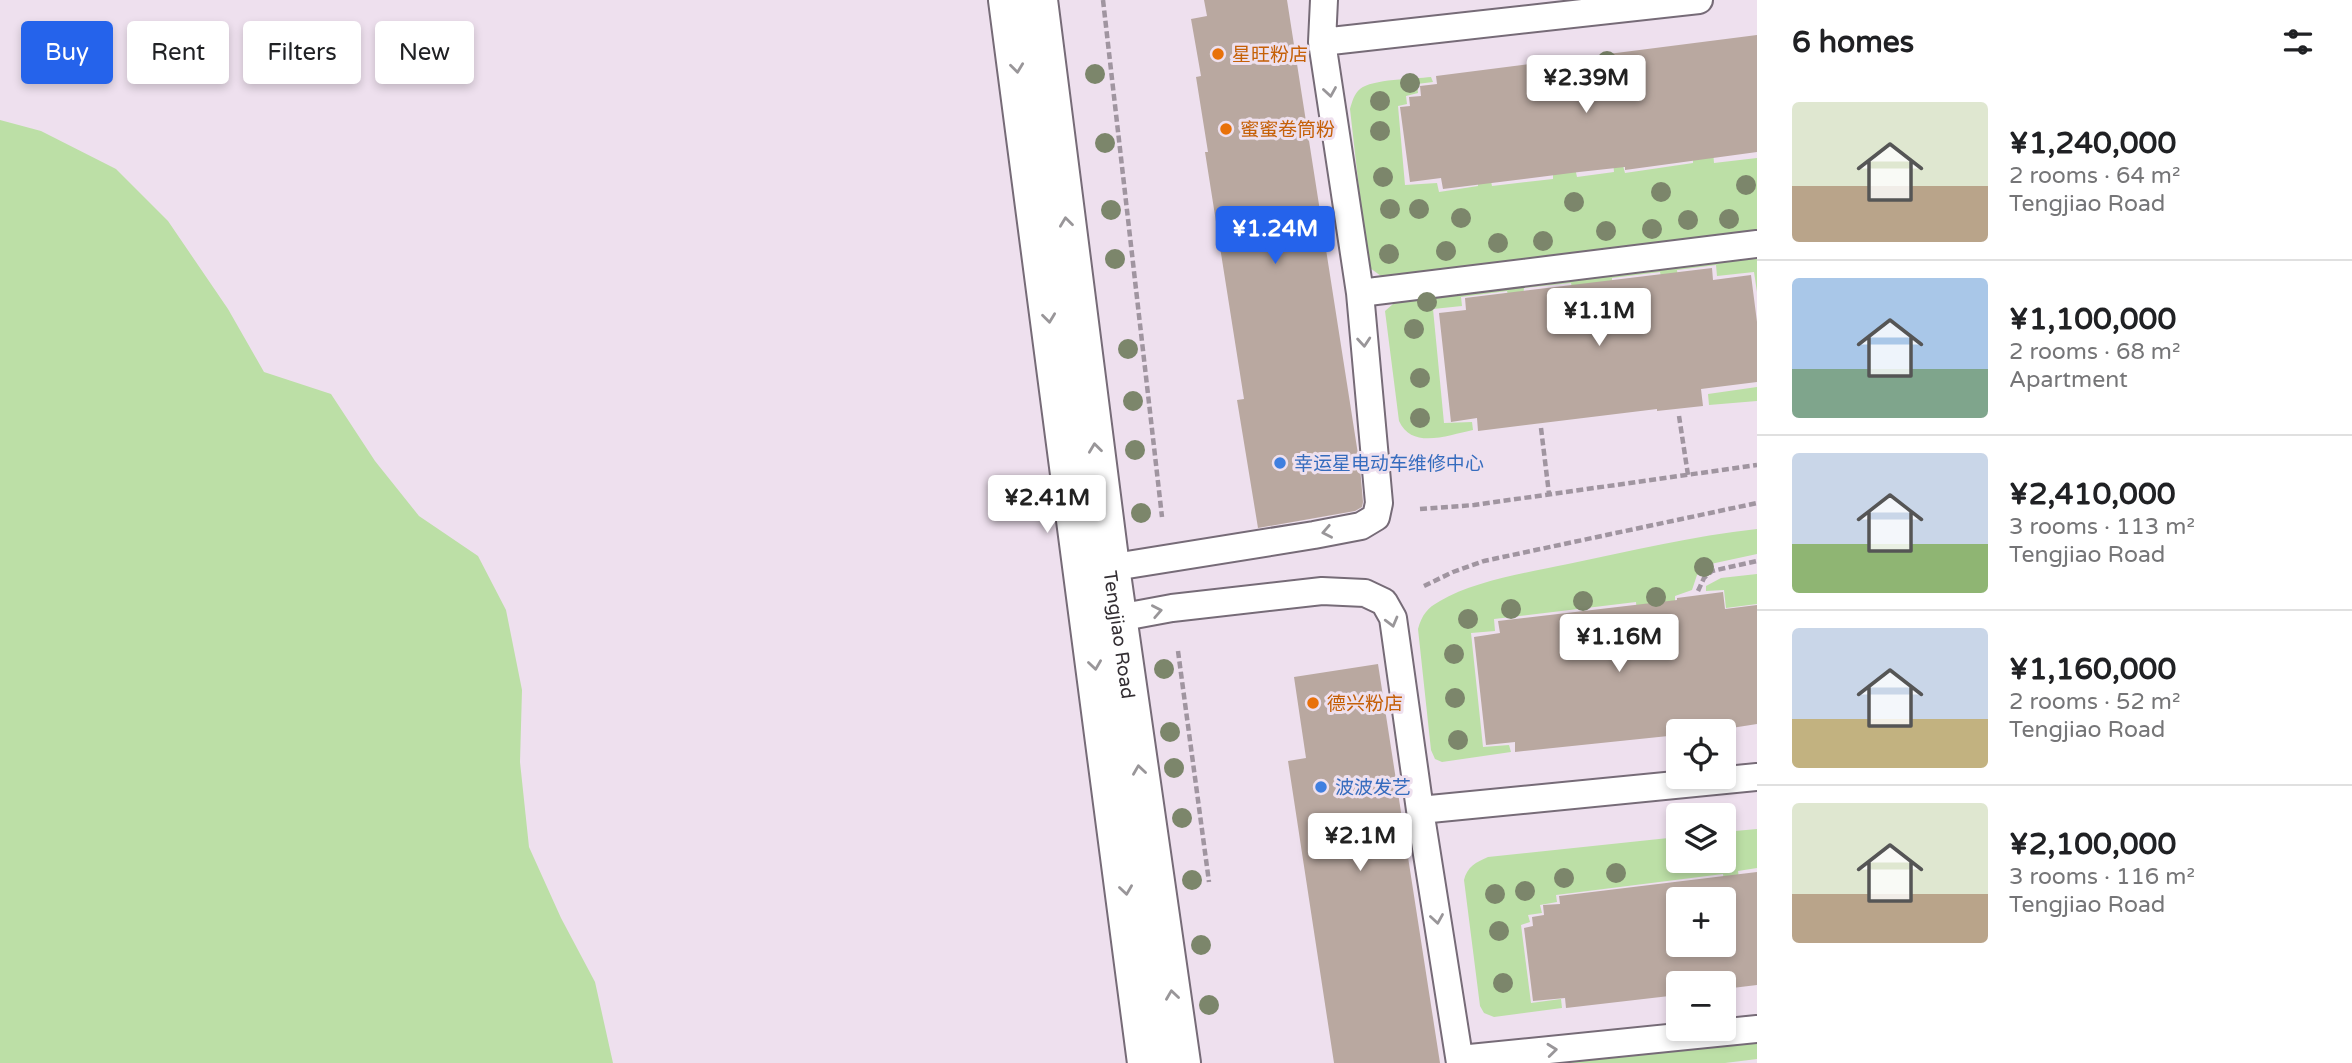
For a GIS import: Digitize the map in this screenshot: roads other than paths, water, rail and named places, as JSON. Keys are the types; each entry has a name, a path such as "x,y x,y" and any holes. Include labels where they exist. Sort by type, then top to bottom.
{"main road":[{"name":"Tengjiao Road","path":"1008,0 1103,621 1147,1063"},
{"name":"Tengjiao Road","path":"1038,0 1096,570"},
{"name":"Tengjiao Road","path":"1103,621 1181,1063"}],"lane":[{"path":"1096,570 1361,526 1376,517 1379,503 1360,293 1322,42 1324,0"},
{"path":"1322,42 1694,0"},
{"path":"1360,293 1757,244"},
{"path":"1103,621 1172,608 1322,591 1365,593 1384,602 1393,618 1460,1061 1757,1029"},
{"path":"1420,810 1757,777"}],"place":[{"name":"星旺粉店","path":"1218,54"},
{"name":"蜜蜜卷筒粉","path":"1226,129"},
{"name":"幸运星电动车维修中心","path":"1280,463"},
{"name":"德兴粉店","path":"1313,703"},
{"name":"波波发艺","path":"1321,787"}]}
